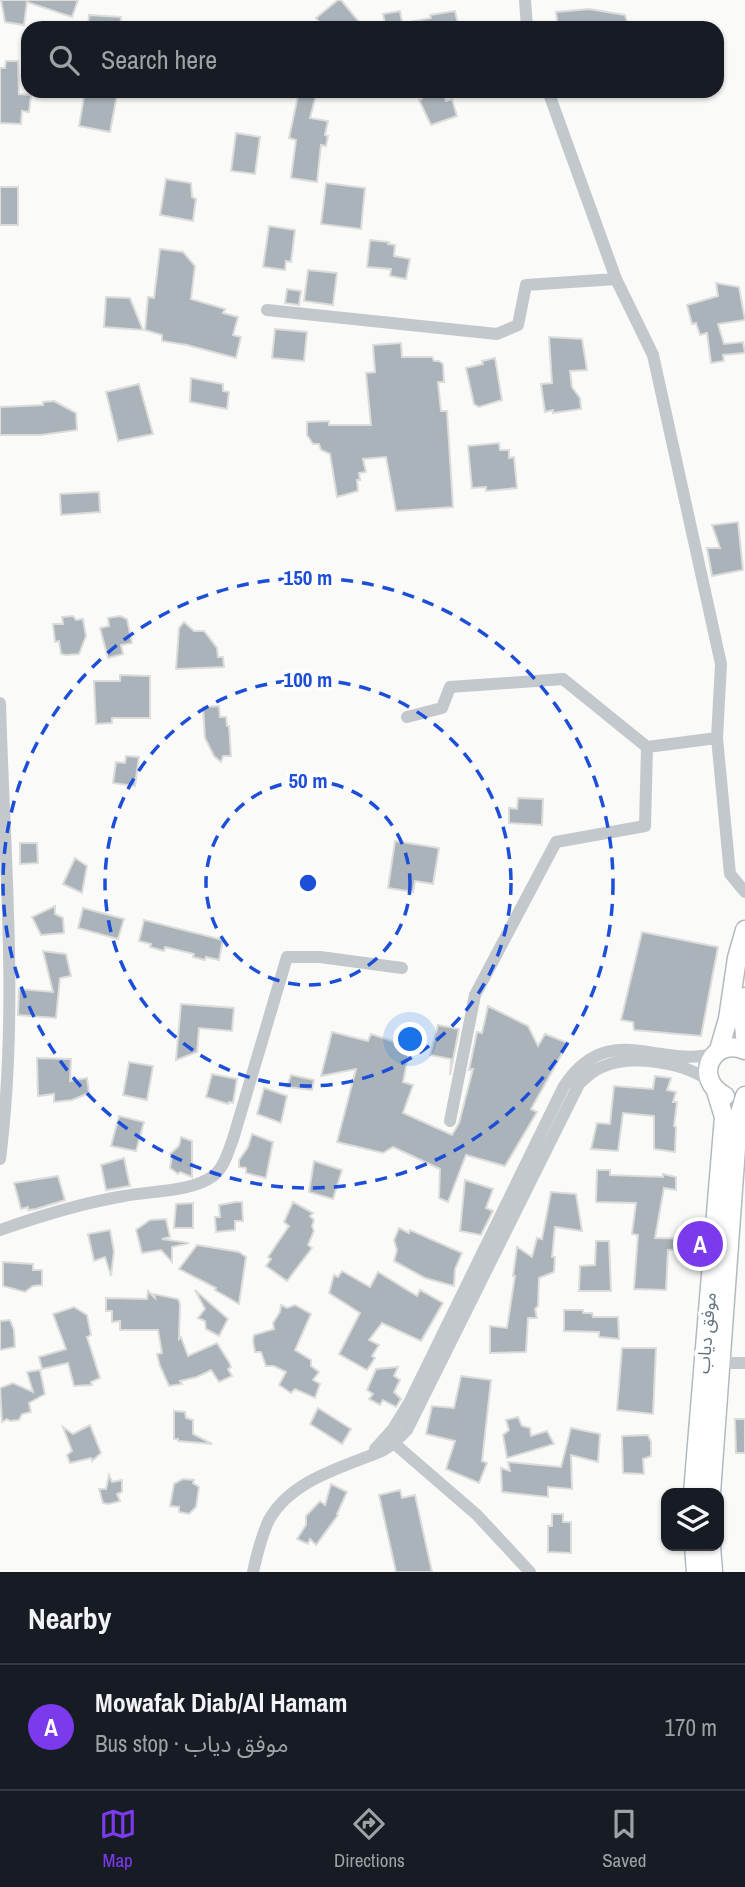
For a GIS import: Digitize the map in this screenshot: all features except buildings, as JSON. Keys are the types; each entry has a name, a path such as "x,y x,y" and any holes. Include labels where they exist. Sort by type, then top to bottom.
{"main road":[{"path":"745,930 737,958 728,1019 717,1052 709,1062 713,1086 730,1097 745,1095"},
{"path":"745,997 745,1036"},
{"path":"717,1052 734,1046 745,1050"},
{"name":"موفق دياب","path":"693,1488 723,1117 713,1086"},
{"name":"موفق دياب","path":"711,1488 738,1120 745,1095"},
{"path":"694,1551 696,1572"},
{"path":"712,1551 713,1572"}],"street":[{"path":"525,0 526,21"},
{"path":"551,98 616,279 653,355 719,651 721,664 717,738 730,874 745,892"},
{"path":"267,310 497,334 518,325 526,285 616,279"},
{"path":"407,717 442,708 450,687 563,679 646,747 717,738"},
{"path":"0,703 1,803 8,901 7,1101 0,1159"},
{"path":"450,1121 475,995 556,842 645,826 646,747"},
{"path":"0,1230 46,1214 123,1196 179,1189 213,1176 224,1162 233,1139 287,957 320,957 401,968"},
{"path":"390,1441 572,1074 595,1056 625,1049 691,1057 717,1052"},
{"path":"253,1572 270,1519 285,1500 315,1479 357,1461 407,1430 579,1084 599,1068 612,1063 637,1061 690,1068 713,1086"},
{"path":"720,1363 745,1363"},
{"path":"390,1441 477,1515 530,1572"}],"place":[{"name":"Mowafak Diab/Al Hamam","path":"700,1244"}]}
